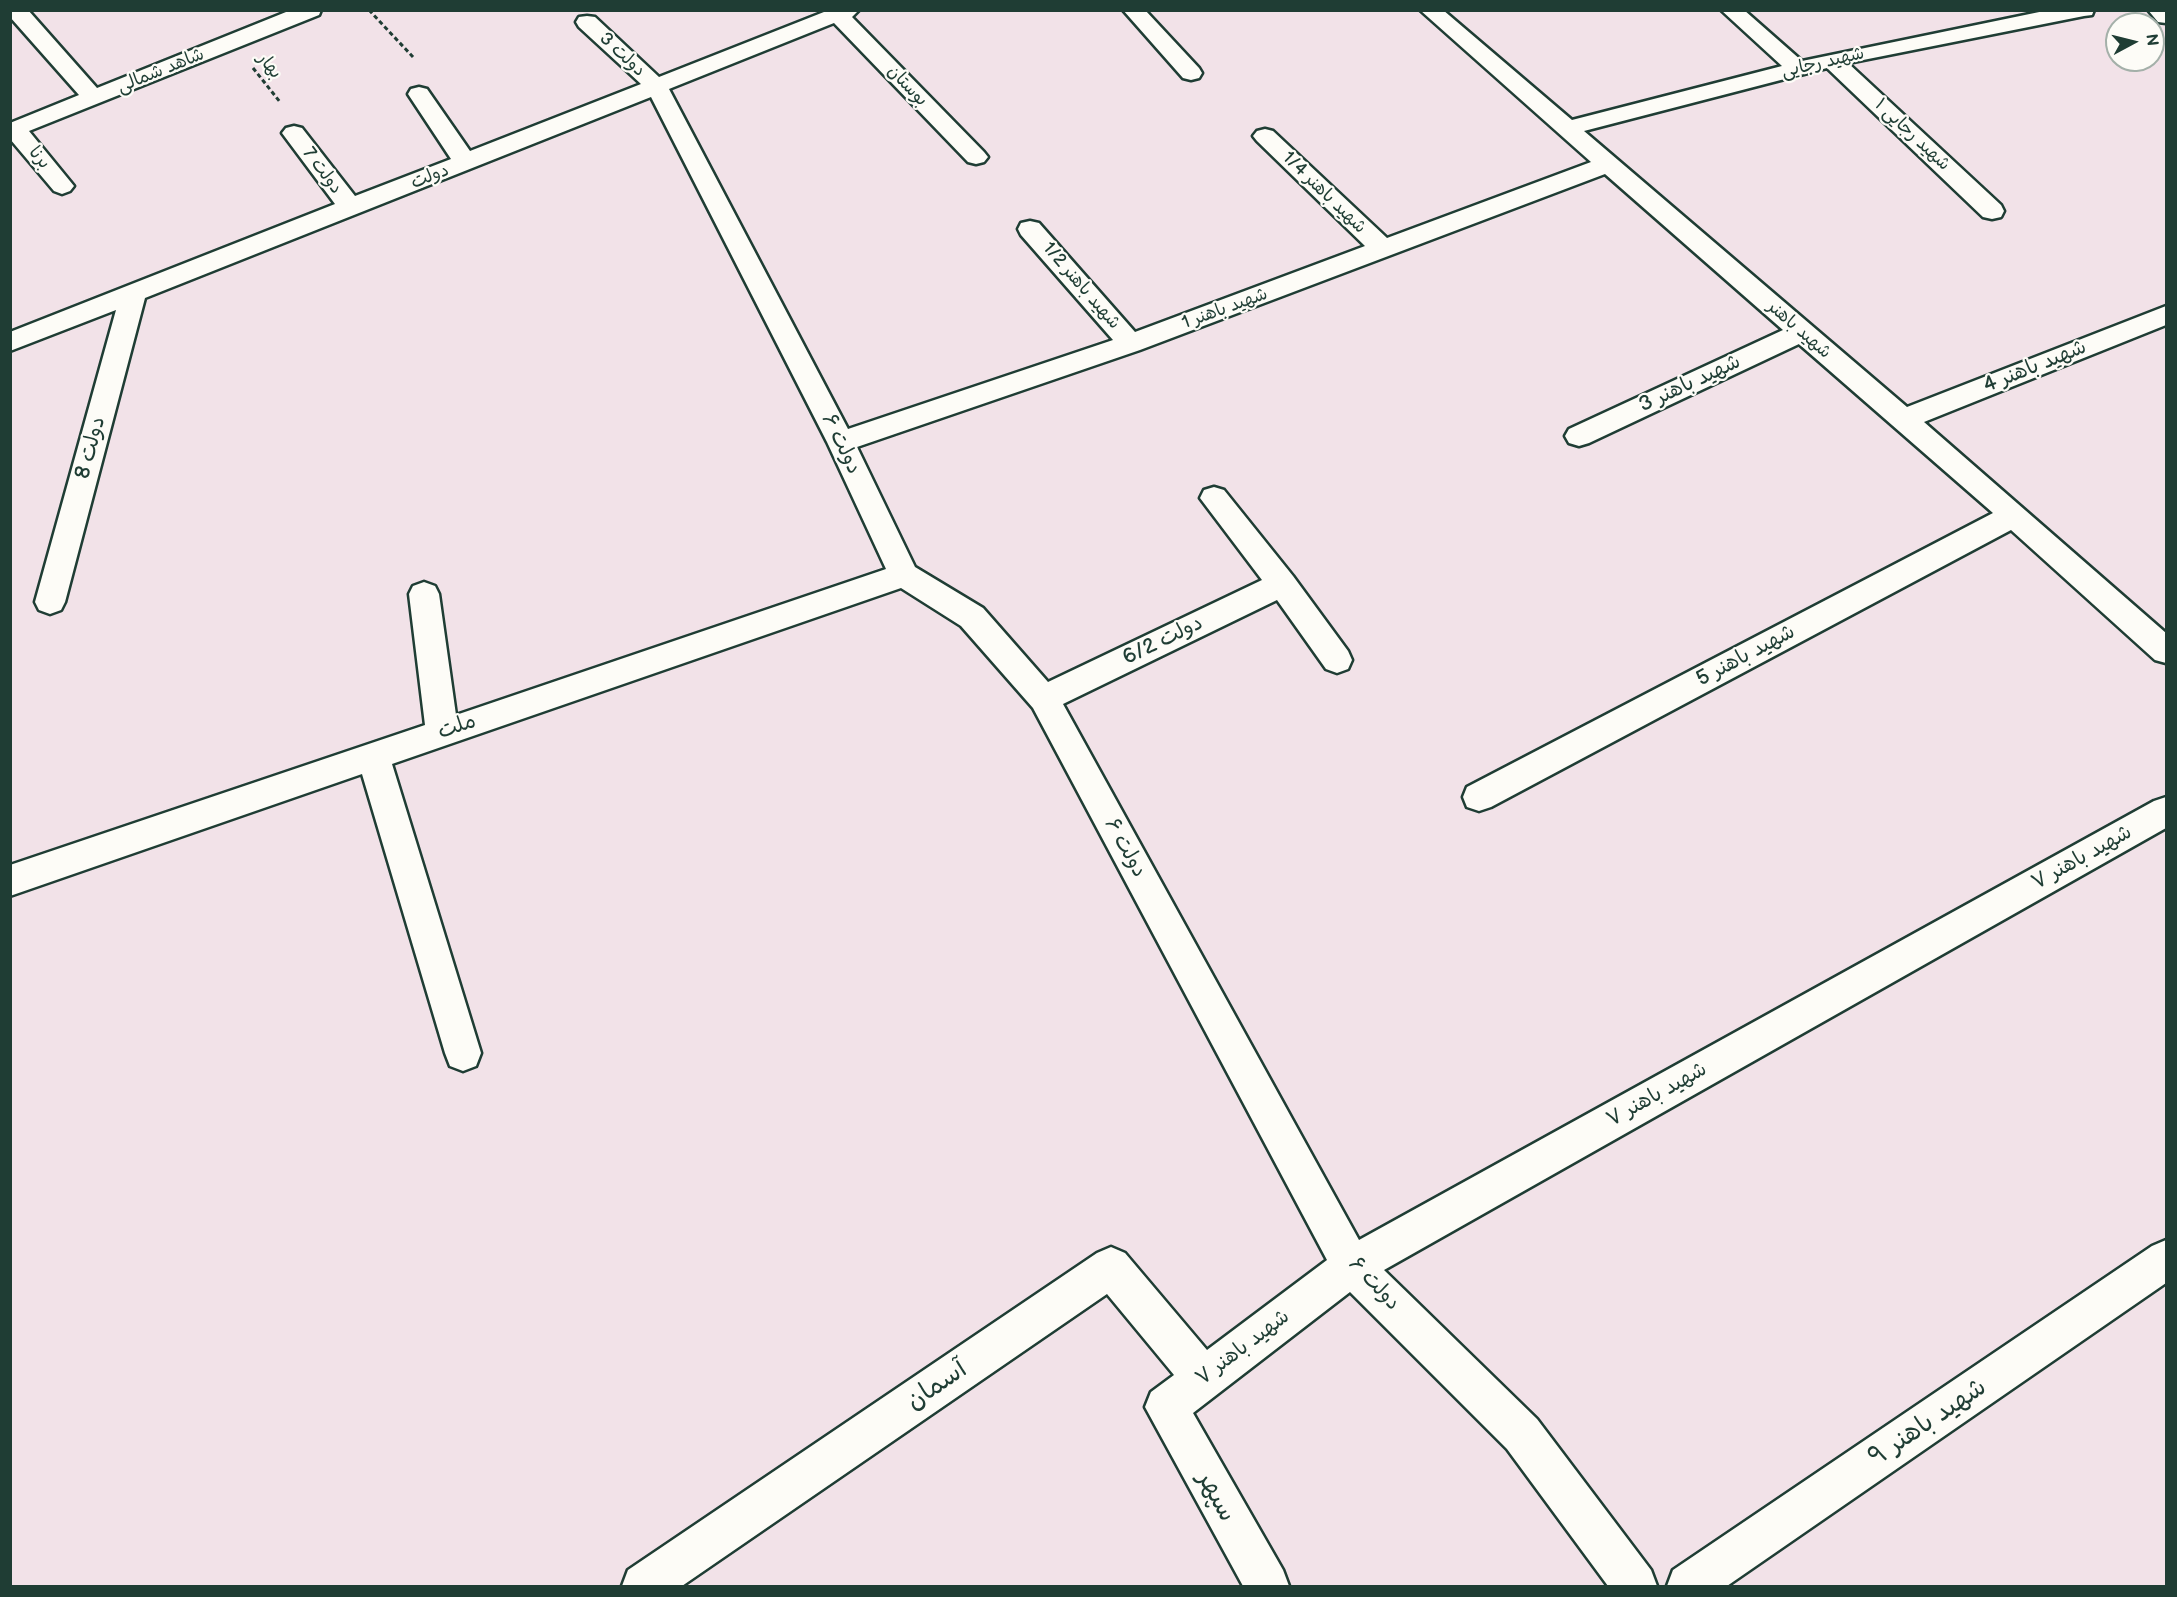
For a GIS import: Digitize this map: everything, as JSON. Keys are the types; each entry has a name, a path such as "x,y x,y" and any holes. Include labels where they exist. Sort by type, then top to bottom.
{"street":[{"path":"16,10 94,98"},
{"name":"شاهد شمالی","path":"13,130 311,10"},
{"path":"1133,10 1191,73"},
{"name":"شهید باهنر","path":"1430,10 1564,129 1904,419 2166,651"},
{"path":"1731,10 1797,68"},
{"name":"شهید رجایی","path":"1564,129 1831,60 2033,15 2084,10"},
{"path":"2158,10 2166,17"},
{"name":"دولت","path":"10,342 843,13"},
{"name":"بوستان","path":"843,13 976,157"},
{"name":"دولت 3","path":"587,22 657,87"},
{"name":"شهید رجایی ۱","path":"1831,60 1992,211"},
{"name":"دولت ۶","path":"657,87 841,442 904,575 972,617 1044,699 1352,1266 1522,1434 1635,1587"},
{"path":"419,94 466,163"},
{"name":"برنا","path":"13,130 62,186"},
{"name":"دولت 7","path":"294,133 351,208"},
{"name":"شهید باهنر 1/4","path":"1265,136 1384,250"},
{"name":"شهید باهنر 1","path":"841,442 1131,344 1606,165"},
{"name":"شهید باهنر 1/2","path":"1030,229 1131,344"},
{"name":"دولت 8","path":"50,602 133,294"},
{"name":"شهید باهنر 4","path":"1904,419 2166,315"},
{"name":"شهید باهنر 3","path":"1579,436 1801,332"},
{"path":"1214,498 1282,584 1337,660"},
{"name":"شهید باهنر 5","path":"1479,797 2014,515"},
{"name":"ملت","path":"10,881 904,575"},
{"name":"دولت 6/2","path":"1044,699 1282,584"},
{"path":"424,594 442,732"},
{"path":"373,756 463,1053"},
{"name":"شهید باهنر ۷","path":"1166,1407 1352,1266 2166,811"},
{"name":"شهید باهنر ۹","path":"1689,1587 2166,1260"},
{"name":"آسمان","path":"644,1587 1111,1267 1203,1378"},
{"name":"سپهر","path":"1166,1407 1267,1587"}],"path":[{"path":"369,10 413,57"},
{"name":"بهار","path":"232,42 284,107"}]}
